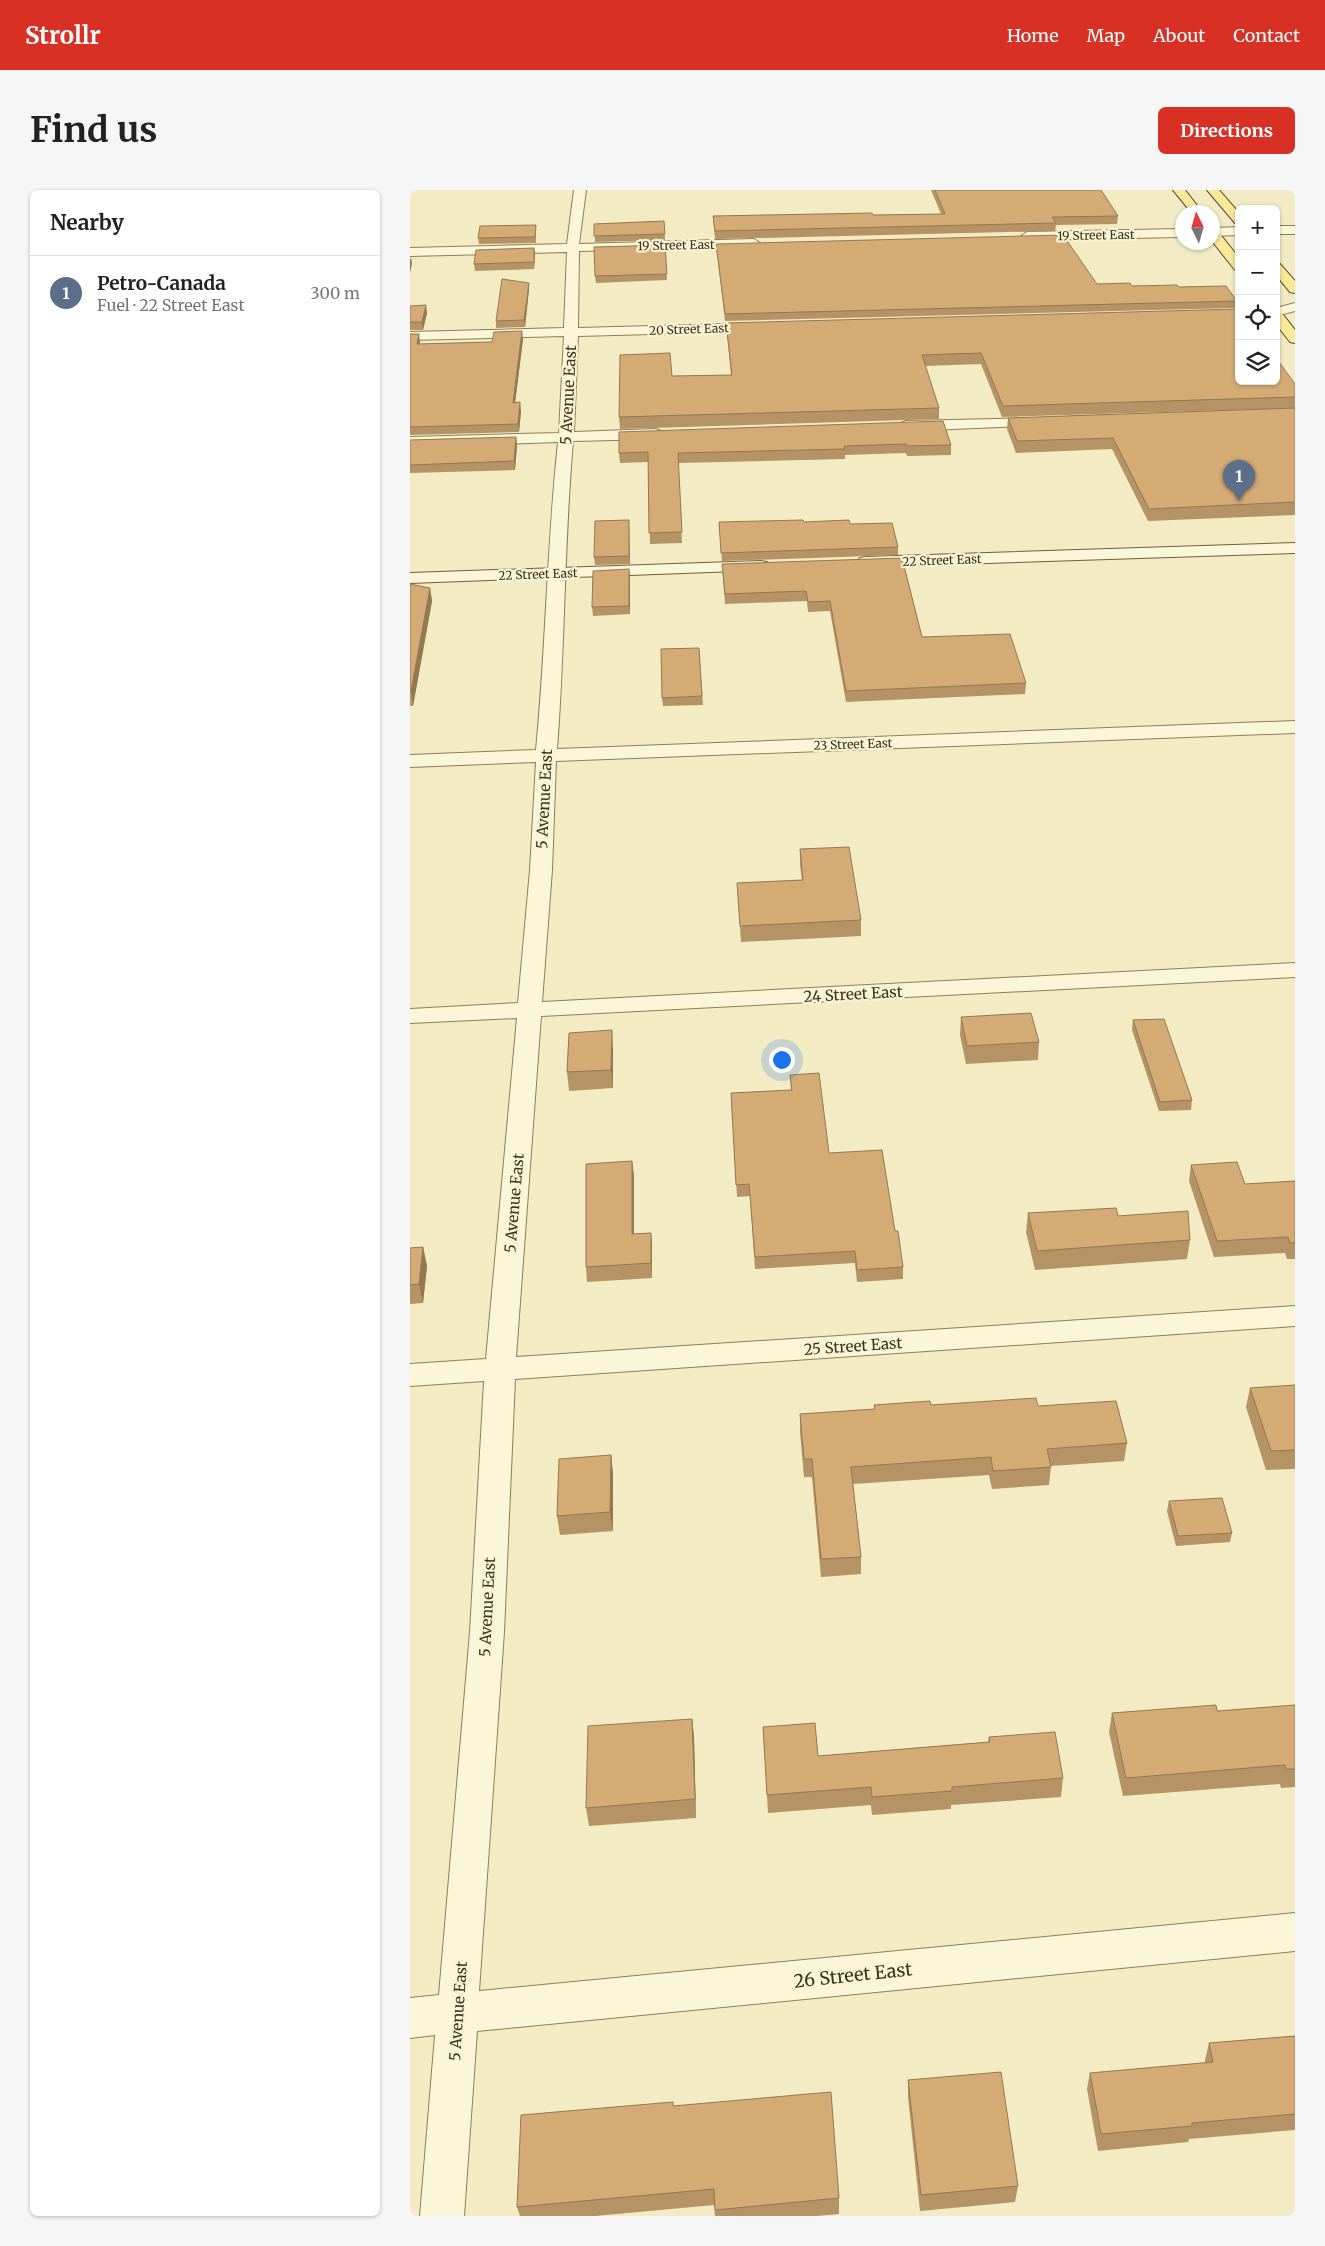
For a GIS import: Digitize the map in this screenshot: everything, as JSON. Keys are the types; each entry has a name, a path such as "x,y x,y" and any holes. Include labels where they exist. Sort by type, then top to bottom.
{"main road":[{"path":"1179,190 1191,205"},
{"path":"1213,190 1235,216"},
{"path":"1220,242 1235,262"},
{"path":"1280,271 1295,289"},
{"path":"1280,319 1295,339"}],"street":[{"name":"5 Avenue East","path":"442,2216 486,1632 500,1370 541,870 546,756 554,661 560,500 572,332 573,248 580,190"},
{"path":"1280,230 1295,230"},
{"path":"1220,232 1235,231"},
{"name":"19 Street East","path":"1013,237 1175,233"},
{"name":"19 Street East","path":"410,252 763,243"},
{"path":"1280,313 1295,307"},
{"name":"20 Street East","path":"410,336 781,326"},
{"path":"896,426 1065,421"},
{"path":"410,442 666,434"},
{"name":"22 Street East","path":"845,563 1295,548"},
{"name":"22 Street East","path":"410,578 776,565"},
{"name":"23 Street East","path":"410,761 1295,728"},
{"name":"24 Street East","path":"410,1016 1295,970"},
{"name":"25 Street East","path":"410,1375 1295,1316"},
{"name":"26 Street East","path":"410,2018 1295,1932"}],"building":[{"path":"935,190 1101,190 1118,216 1052,217 1056,223 715,231 713,216 872,213 873,215 945,214"},
{"path":"664,221 665,234 594,236 594,224"},
{"path":"536,225 535,237 478,238 480,226"},
{"path":"1063,235 1097,284 1130,283 1132,286 1177,285 1179,287 1226,286 1235,301 725,314 716,244"},
{"path":"665,245 667,274 595,276 594,247"},
{"path":"534,248 534,262 474,264 476,250"},
{"path":"502,279 529,283 524,320 496,321"},
{"path":"426,305 422,322 410,322 410,306"},
{"path":"1235,309 1235,385 1280,385 1280,363 1295,384 1295,397 1003,406 981,353 922,355 939,408 619,417 620,355 670,353 672,376 732,375 726,323"},
{"path":"522,331 513,403 520,402 518,424 410,427 410,334 419,334 417,344 492,342 494,332"},
{"path":"1295,408 1295,502 1149,509 1113,438 1017,441 1008,418"},
{"path":"943,421 951,445 907,446 906,444 844,446 845,449 678,453 682,532 649,533 648,452 619,453 619,432"},
{"path":"516,437 514,461 410,465 410,440"},
{"path":"629,520 629,556 594,557 595,521"},
{"path":"803,520 804,522 849,520 850,524 892,523 898,547 721,553 719,522"},
{"path":"902,558 922,637 1010,634 1026,683 846,691 830,601 808,602 806,591 725,594 722,564"},
{"path":"629,569 629,606 592,607 593,571"},
{"path":"410,584 430,588 411,691 410,691"},
{"path":"699,648 702,696 662,698 661,649"},
{"path":"849,847 861,920 740,926 737,883 803,880 800,849"},
{"path":"1031,1013 1039,1042 967,1046 961,1017"},
{"path":"1164,1019 1192,1100 1160,1102 1133,1020"},
{"path":"612,1030 611,1070 567,1072 569,1033"},
{"path":"819,1073 829,1153 882,1150 895,1231 898,1231 903,1267 857,1270 855,1251 755,1257 749,1184 736,1185 731,1093 792,1090 790,1075"},
{"path":"632,1161 632,1234 651,1233 651,1263 586,1267 586,1164"},
{"path":"1237,1162 1245,1184 1295,1181 1295,1243 1290,1243 1288,1237 1217,1241 1191,1165"},
{"path":"1116,1208 1118,1216 1188,1211 1190,1240 1037,1251 1028,1213"},
{"path":"423,1247 419,1284 410,1285 410,1248"},
{"path":"1295,1385 1295,1450 1271,1451 1250,1388"},
{"path":"1036,1398 1038,1406 1116,1401 1127,1443 1047,1449 1051,1467 993,1471 991,1457 851,1467 861,1557 821,1559 812,1459 804,1459 800,1414 875,1409 874,1405 930,1401 931,1405"},
{"path":"611,1455 610,1512 557,1516 559,1459"},
{"path":"1222,1498 1232,1533 1178,1536 1169,1501"},
{"path":"1216,1705 1217,1711 1295,1705 1295,1769 1286,1769 1285,1765 1126,1778 1112,1713"},
{"path":"692,1719 695,1799 586,1808 588,1726"},
{"path":"815,1723 818,1756 990,1742 989,1737 1055,1732 1063,1778 952,1787 952,1791 872,1797 871,1787 767,1795 763,1727"},
{"path":"1295,2036 1295,2114 1192,2123 1192,2126 1101,2134 1090,2073 1213,2062 1209,2043"},
{"path":"1001,2072 1018,2186 921,2195 908,2080"},
{"path":"831,2092 839,2198 715,2210 714,2189 517,2207 521,2115 673,2102 673,2106"}],"place":[{"name":"Petro-Canada","path":"1239,501"}]}
